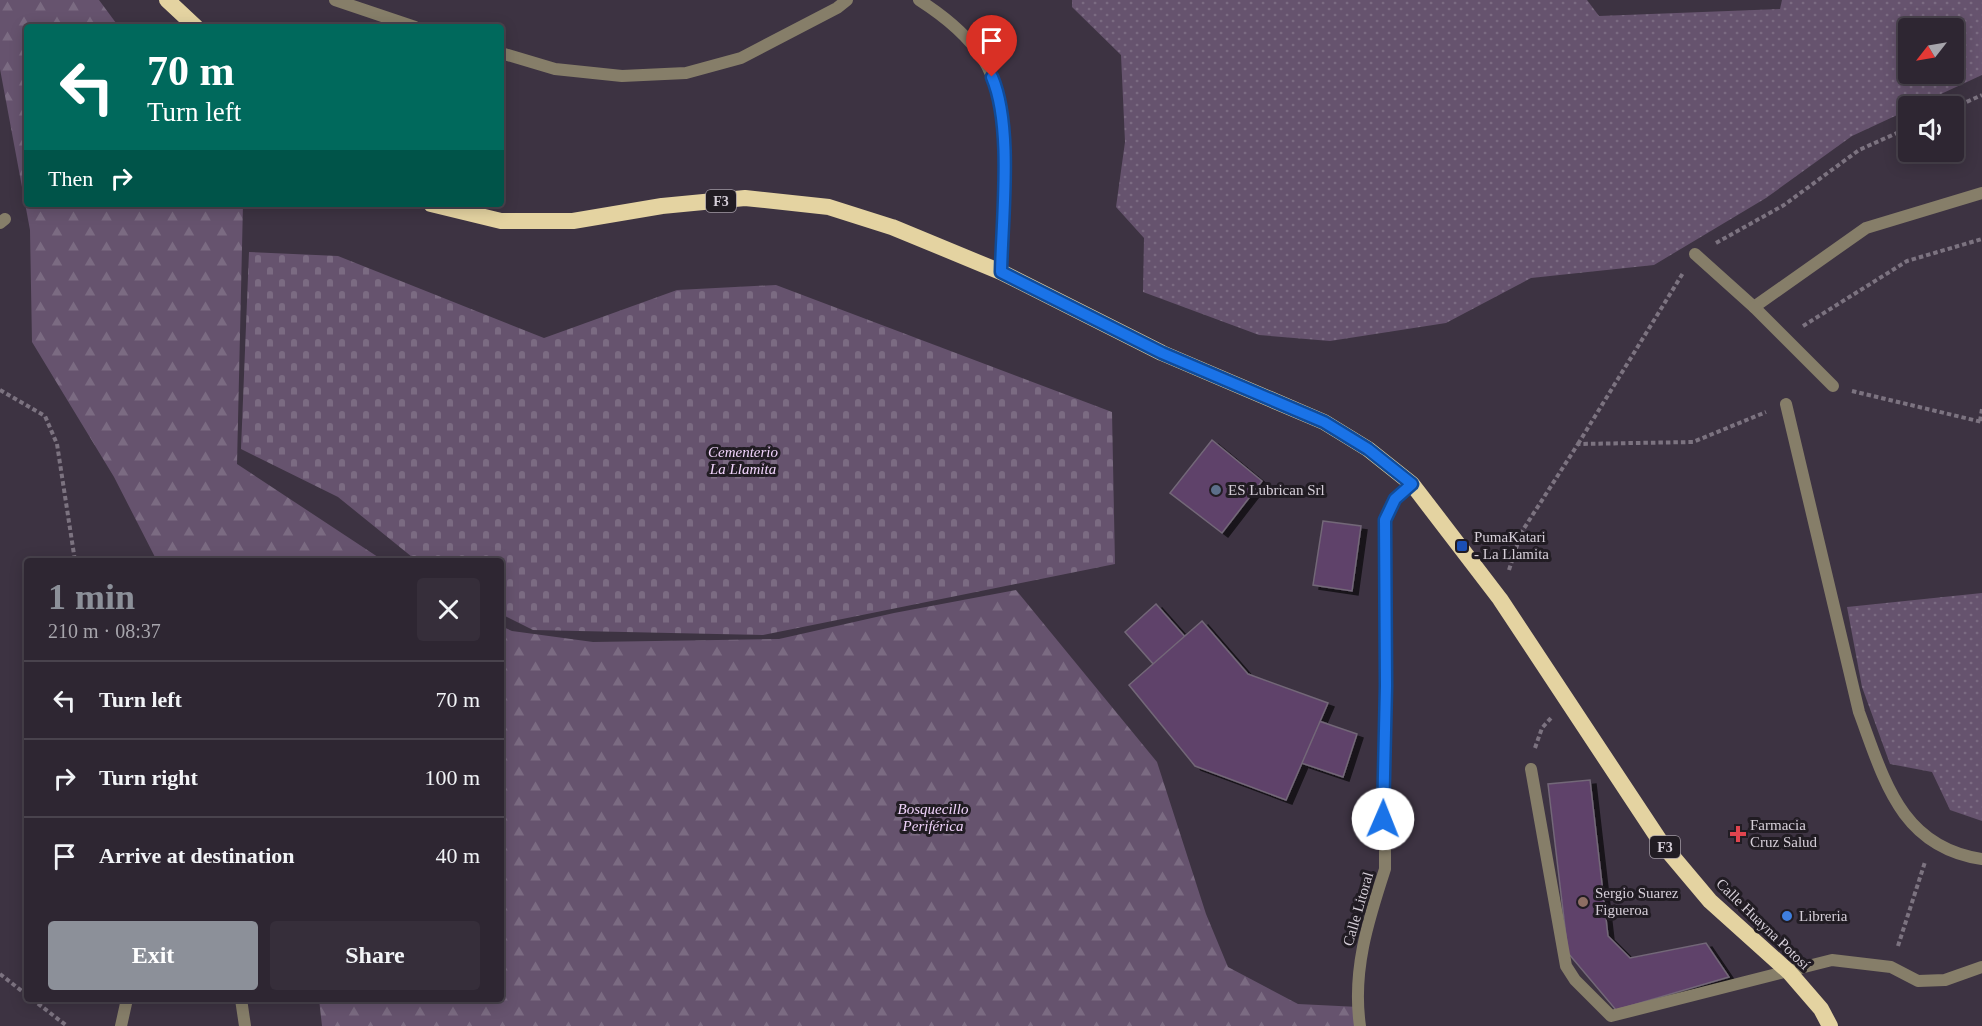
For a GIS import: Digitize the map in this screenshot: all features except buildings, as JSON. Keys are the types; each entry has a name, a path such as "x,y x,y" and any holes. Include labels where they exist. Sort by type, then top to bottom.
{"highway":[{"path":"167,0 193,24"},
{"name":"F3","path":"439,207 501,221 573,221 662,206 745,198 829,207 892,227 1001,272 1162,353 1324,422 1368,449 1412,484 1500,599 1566,701"},
{"name":"Calle Huayna Potosí","path":"1566,701 1662,844 1710,901 1789,972 1821,1009 1830,1026"}],"street":[{"path":"335,0 406,24"},
{"path":"504,54 555,69 622,76 686,73 741,58 837,8 847,0"},
{"path":"919,0 957,27 984,60 1000,95 1003,135 1001,272"},
{"path":"1754,307 1866,228 1982,193"},
{"path":"1695,254 1754,307 1833,386"},
{"path":"1786,404 1859,711 1897,806 1914,828 1970,857 1982,859"},
{"name":"Calle Litoral","path":"1359,1026 1356,1000 1359,960 1369,916 1385,869 1385,520 1395,499 1412,484"},
{"path":"1531,769 1566,966 1575,980 1611,1017 1832,960 1891,967 1918,981 1945,980 1982,967"},
{"path":"121,1026 126,1002"},
{"path":"241,1002 245,1026"}],"path":[{"path":"1964,103 1982,95"},
{"path":"1500,599 1521,533 1695,254 1784,205 1859,150 1898,132"},
{"path":"1784,338 1907,261 1982,239"},
{"path":"1833,386 1981,422 1982,409"},
{"path":"0,390 45,416 57,444 75,558"},
{"path":"1578,444 1693,442 1786,404"},
{"path":"1531,769 1533,752 1542,728 1566,701"},
{"path":"1891,967 1933,839"},
{"path":"0,974 24,993"},
{"path":"36,1002 67,1026"}],"green space":[{"path":"0,0 99,0 117,24 24,24 24,198 0,69"},
{"path":"1072,0 1587,0 1599,16 1780,9 1782,0 1982,0 1982,75 1964,83 1964,18 1898,18 1898,84 1963,84 1937,96 1898,96 1898,115 1852,136 1766,198 1654,265 1531,278 1446,323 1330,341 1259,335 1143,292 1144,238 1116,207 1125,142 1121,55 1072,7"},
{"path":"26,207 243,207 237,464 379,558 155,558 114,477 32,342 30,230"},
{"name":"Cementerio La Llamita","path":"249,252 338,256 544,338 677,290 776,285 1112,412 1115,564 763,635 533,630 504,616 504,558 413,558 338,497 241,449"},
{"name":"Bosquecillo Periférica","path":"1016,590 1157,762 1206,914 1228,967 1298,1004 1359,1007 1362,1026 322,1026 319,1002 504,1002 504,627 512,631 593,642 779,639 894,613"},
{"path":"1982,593 1982,821 1950,810 1932,772 1890,764 1862,687 1847,607"}],"place":[{"name":"ES Lubrican Srl","path":"1216,490"},
{"name":"PumaKatari - La Llamita","path":"1462,546"},
{"name":"Farmacia Cruz Salud","path":"1738,834"},
{"name":"Sergio Suarez Figueroa","path":"1583,902"},
{"name":"Libreria","path":"1787,916"}],"route":[{"path":"992,77 1000,95 1003,135 1001,272 1083,311 1162,353 1324,422 1368,449 1412,484 1395,499 1385,520 1386,686 1383,819"}]}
